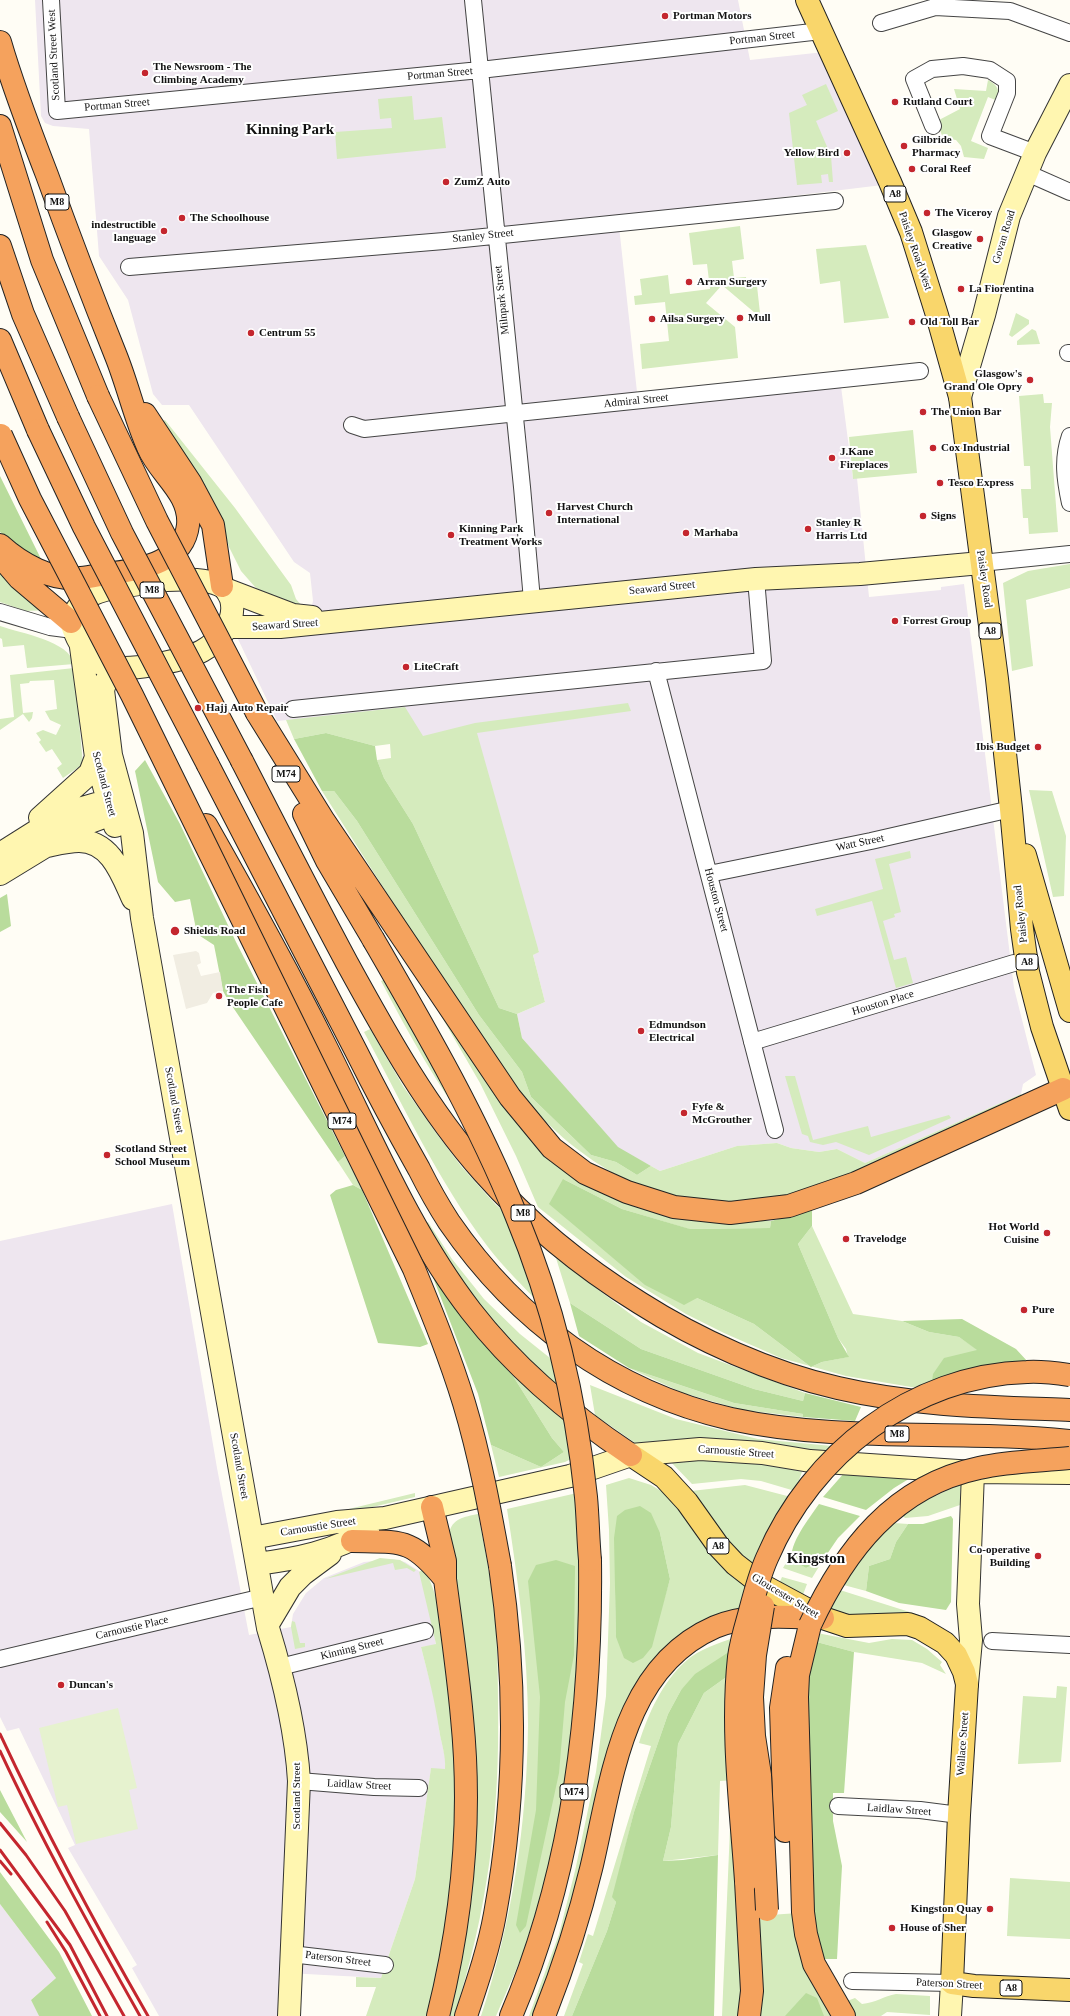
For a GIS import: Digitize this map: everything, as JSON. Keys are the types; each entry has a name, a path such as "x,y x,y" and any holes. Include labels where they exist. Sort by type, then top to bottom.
{"highway":[{"name":"M8","path":"0,42 43,167 118,361 146,416 190,482 212,525 224,588"},
{"path":"0,126 42,260 98,396 157,521 257,713 320,828 510,1097 552,1148 585,1173 651,1200 674,1208 730,1213 789,1206 856,1183 1068,1094"},
{"name":"M8","path":"0,246 23,314 68,417 122,533 369,1003 421,1090 455,1138 486,1175 527,1217 571,1256 622,1292 672,1323 720,1346 796,1376 835,1388 899,1400 1007,1408 1070,1410"},
{"name":"M8","path":"0,340 38,430 84,527 339,1020 438,1205 480,1263 506,1294 531,1317 583,1356 628,1382 682,1405 729,1418 760,1424 824,1431 1070,1441"},
{"path":"0,545 30,566 42,571 60,577 80,578 129,571 159,563 166,560 182,546 186,535 187,512 178,490 161,469 148,448 118,361"},
{"path":"0,434 30,499 132,695 245,893 323,1041 414,1223 444,1273 470,1311 500,1346 527,1374 599,1434 631,1455"},
{"path":"0,556 19,578 75,633"},
{"name":"M74","path":"132,695 414,1269 436,1323 464,1403 481,1467 500,1566 508,1636 512,1730 510,1794 495,1915 478,1981 466,2016"},
{"name":"M74","path":"320,828 327,861 431,1039 473,1118 496,1167 531,1253 559,1347 578,1438 586,1497 590,1560 590,1627 583,1732 574,1788 553,1892 538,1943 511,2016"},
{"path":"750,2016 752,1991 736,1715 737,1679 743,1634 753,1596 766,1558 797,1502 820,1471 848,1445 888,1415 940,1389 975,1379 1028,1372 1070,1375"},
{"path":"844,2016 810,1953 802,1912 798,1674 824,1594 845,1561 890,1510 933,1483 978,1468 998,1464 1070,1458"},
{"path":"432,1507 444,1561 462,1719 465,1813 462,1875 454,1939 447,1980 438,2016"},
{"path":"767,1910 760,1775 754,1736 752,1697 756,1654 776,1538"},
{"path":"346,1543 405,1544 418,1551 429,1560 445,1579"},
{"path":"544,2016 578,1918 591,1870 620,1745 637,1703 648,1683 670,1658 689,1642 716,1627 742,1619 773,1616 816,1622"},
{"path":"789,1909 781,1708 784,1683 794,1648 816,1622"}],"main road":[{"name":"Paisley Road West","path":"807,0 888,176 911,232 937,315 960,397"},
{"name":"Paisley Road","path":"960,397 985,587 1028,972 1042,1027 1068,1094"},
{"name":"Paisley Road","path":"1011,810 1070,1011"},
{"name":"Gloucester Street","path":"631,1455 664,1477 687,1502 719,1547 735,1564 762,1585 816,1622"},
{"name":"A8","path":"816,1622 847,1626 908,1624 920,1628 946,1643 960,1662 967,1684"},
{"name":"Wallace Street","path":"952,1983 959,1815 967,1684"},
{"name":"Paterson Street","path":"952,1983 974,1986 1070,1990"}],"street":[{"name":"Scotland Street West","path":"50,0 57,111"},
{"name":"Milnpark Street","path":"473,0 495,235 515,414 532,600"},
{"path":"881,23 935,7 1011,6 1070,33"},
{"name":"Portman Street","path":"57,111 480,70 821,31"},
{"path":"934,126 914,79 932,69 963,66 990,70 1007,81 1007,93 990,136 1031,163 1070,192"},
{"name":"Govan Road","path":"960,397 984,315 997,258 1009,216 1031,163 1070,85"},
{"name":"Stanley Street","path":"129,267 495,235 836,201"},
{"name":"Admiral Street","path":"352,425 364,430 920,371"},
{"path":"1070,436 1066,448 1064,478 1070,503"},
{"path":"982,563 1070,554"},
{"name":"Seaward Street","path":"227,627 280,627 532,600 756,579 860,574 982,563"},
{"path":"293,709 763,661 756,579"},
{"name":"Seaward Street","path":"75,633 74,611 82,601 99,590 166,580 199,580 224,588 293,615 343,620"},
{"path":"0,612 75,633 96,661 116,668 129,668 174,661 201,651 213,643 227,627 231,620 233,611 231,602 224,588"},
{"name":"Scotland Street","path":"75,633 96,757 117,805 132,833 142,918 252,1538 268,1624 280,1666 298,1762 299,1781 289,2016"},
{"name":"Scotland Street","path":"116,668 106,681 103,690 117,805"},
{"name":"Houston Street","path":"656,671 775,1130"},
{"path":"18,841 52,805 79,785 90,774 96,757"},
{"path":"0,854 18,841 65,813 117,805"},
{"path":"0,874 42,847 117,805"},
{"name":"Watt Street","path":"709,874 863,843 1011,810"},
{"path":"42,847 78,841 88,842 109,853 118,865 142,918"},
{"name":"Houston Place","path":"752,1042 1014,964"},
{"name":"Carnoustie Street","path":"252,1538 337,1522 385,1518 570,1476 631,1455 700,1449 732,1450 810,1461 973,1472 1070,1473"},
{"name":"Wallace Street","path":"967,1684 971,1640 968,1604 973,1472"},
{"name":"Carnoustie Street","path":"268,1624 290,1587 303,1574 321,1563 346,1543 385,1518"},
{"name":"Carnoustie Street","path":"257,1564 310,1555 346,1543"},
{"name":"Carnoustie Place","path":"0,1659 263,1597"},
{"name":"Kinning Street","path":"280,1666 424,1631"},
{"path":"992,1641 1070,1645"},
{"name":"Laidlaw Street","path":"299,1781 374,1787 419,1788"},
{"name":"Laidlaw Street","path":"838,1806 920,1810 959,1815"},
{"name":"Paterson Street","path":"291,1954 385,1965"},
{"name":"Paterson Street","path":"852,1981 952,1983"},
{"name":"Wallace Street","path":"950,2016 952,1983"}],"shaded area":[{"path":"35,0 738,0 750,60 815,53 839,54 899,183 618,217 637,392 839,371 853,479 857,478 869,597 941,590 941,587 964,584 1014,988 1036,1075 1023,1084 1021,1094 865,1163 837,1149 819,1152 791,1148 777,1143 737,1146 660,1171 618,1148 522,1038 517,1014 545,1002 533,955 539,951 422,736 392,710 277,721 237,637 311,609 313,601 310,573 294,562 189,405 162,405 153,394 128,300 99,256 89,129 53,126 45,123 41,116"},
{"path":"196,951 199,953 201,963 197,965 201,976 220,972 223,991 213,993 207,1003 186,1009 173,955"},
{"path":"172,1204 217,1468 249,1635 291,1627 293,1614 306,1593 324,1578 364,1562 392,1559 405,1562 424,1574 436,1645 421,1647 438,1712 439,1730 445,1757 445,1769 431,1769 415,1879 381,1978 287,1973 284,2016 159,2016 132,1968 137,1965 68,1848 75,1845 19,1728 7,1731 0,1717 0,1241"},
{"path":"0,1904 56,1978 31,2000 39,2016 0,2016"}],"green space":[{"path":"988,80 998,89 998,101 988,97 971,141 988,148 984,159 964,157 961,146 956,140 943,138 938,125 939,120 960,109 954,89 986,91"},
{"path":"826,84 838,111 816,121 831,156 833,182 829,182 828,174 821,175 822,183 797,185 789,113 807,105 802,95"},
{"path":"412,96 414,120 442,117 446,148 337,159 335,132 392,128 391,118 380,119 378,99"},
{"path":"740,226 744,259 732,261 734,278 746,277 747,287 757,286 760,313 755,313 722,285 706,303 735,327 738,358 642,369 640,344 669,341 665,302 635,305 634,296 642,295 640,279 668,275 670,294 710,289 707,264 693,265 689,233"},
{"path":"866,245 889,318 844,323 840,281 820,284 816,249"},
{"path":"1016,313 1029,320 1029,324 1012,337 1009,335"},
{"path":"1032,329 1036,331 1040,344 1017,345 1017,341"},
{"path":"1043,394 1044,403 1052,403 1050,427 1058,532 1029,534 1028,518 1023,518 1021,489 1031,489 1030,466 1024,466 1019,396"},
{"path":"165,420 235,508 291,585 296,599 302,606 274,600 255,587 241,571 229,547 220,517 159,423"},
{"path":"913,430 917,473 853,479 849,437"},
{"path":"0,476 41,559 18,548 0,532"},
{"path":"1070,564 1070,588 1026,600 1033,666 1012,671 1003,583 1028,571"},
{"path":"0,568 49,610 26,611 0,602"},
{"path":"0,626 43,639 64,649 74,664 27,668 24,645 3,647 2,639 0,638"},
{"path":"74,668 83,764 63,778 57,768 62,764 52,749 46,752 39,742 41,740 36,733 43,730 56,735 61,725 50,720 45,711 57,709 54,680 30,681 29,683 20,684 23,713 33,712 32,718 29,722 23,714 0,730 0,719 14,717 10,675"},
{"path":"628,703 631,711 477,733 539,952 533,955 545,1002 517,1014 499,1008 413,824 384,778 377,760 391,758 390,744 375,746 326,733 294,739 286,720 405,707 423,736 475,723"},
{"path":"326,733 375,746 377,760 384,778 413,824 499,1008 517,1014 522,1038 618,1147 651,1166 637,1175 616,1162 591,1155 531,1097 522,1072 479,1015 357,821 334,791 322,791 294,739"},
{"path":"145,760 180,824 236,942 345,1156 338,1162 228,1000 223,991 214,945 197,934 190,899 175,902 158,882 135,771"},
{"path":"1029,790 1052,791 1066,836 1064,896 1053,897"},
{"path":"322,791 334,791 357,821 479,1015 522,1072 531,1097 591,1155 616,1162 637,1175 651,1166 660,1171 737,1146 777,1143 791,1148 819,1152 837,1149 865,1163 1021,1094 1023,1100 866,1170 802,1192 770,1199 733,1203 697,1201 662,1193 630,1181 599,1164 570,1144 519,1092 417,940"},
{"path":"910,851 911,858 889,864 901,912 894,914 895,917 883,921 894,960 906,957 913,983 896,988 872,901 817,916 815,909 883,889 875,859"},
{"path":"7,894 11,926 0,932 0,898"},
{"path":"411,964 536,1138 661,1212 695,1221 771,1221 770,1228 689,1229 622,1209 563,1179 697,1298 754,1324 810,1366 781,1358 724,1333 686,1314 626,1277 538,1207 516,1156 480,1083"},
{"path":"385,979 474,1135 448,1098 413,1041 381,981"},
{"path":"370,1029 403,1086 436,1133 461,1166 496,1205 511,1217 541,1305 494,1255 453,1196 422,1142 364,1032"},
{"path":"785,1076 795,1076 813,1140 868,1126 871,1137 949,1115 951,1118 869,1155 836,1142 823,1145 810,1142 808,1136 802,1134"},
{"path":"345,1156 362,1190 353,1185 338,1162"},
{"path":"563,1179 622,1209 690,1229 770,1228 771,1221 812,1210 812,1226 798,1244 838,1338 849,1357 822,1362 811,1367 754,1324 697,1298 684,1305 645,1285 549,1204"},
{"path":"353,1185 362,1190 428,1344 420,1347 378,1343 330,1195 336,1190"},
{"path":"428,1222 452,1259 484,1299 520,1334 555,1362 561,1390 498,1330 449,1264 426,1224"},
{"path":"812,1226 853,1314 902,1321 929,1332 959,1337 978,1350 932,1382 917,1388 846,1376 812,1367 822,1362 848,1357 846,1349 838,1338 798,1244"},
{"path":"556,1258 641,1322 698,1353 805,1393 803,1401 754,1389 641,1349 570,1303"},
{"path":"429,1267 479,1339 513,1376 552,1438 564,1452 541,1467 491,1445 478,1394"},
{"path":"570,1303 641,1349 754,1389 803,1401 805,1393 861,1407 855,1421 803,1417 803,1414 734,1403 629,1368 579,1336"},
{"path":"962,1319 1016,1349 1028,1362 932,1382 933,1374 944,1358 977,1350 959,1337 929,1332 902,1321"},
{"path":"629,1368 734,1403 803,1414 803,1417 743,1410 683,1393"},
{"path":"513,1376 543,1401 566,1415 573,1458 565,1462 499,1477 491,1445 541,1467 564,1452 552,1438"},
{"path":"590,1385 676,1419 758,1439 832,1446 825,1454 641,1447 595,1415"},
{"path":"657,1459 771,1461 785,1468 802,1472 795,1491 761,1481 741,1479 692,1484 669,1460 664,1465"},
{"path":"845,1472 912,1477 894,1488 866,1510 823,1497"},
{"path":"629,1478 651,1485 661,1491 664,1486 751,1582 742,1610 664,1651 639,1679 623,1714 587,1851 539,2016 529,2016 559,1934 575,1871 596,1772 606,1696 610,1583 606,1485","holes":["660,1533 670,1579 661,1610 616,1637 615,1567"]},
{"path":"961,1484 960,1505 928,1516 905,1518 902,1515 924,1501"},
{"path":"745,1485 791,1497 754,1569 730,1550 691,1491"},
{"path":"415,1493 415,1497 296,1525 295,1522"},
{"path":"577,1493 582,1648 559,1827 544,1885 522,1956 496,2016 481,2016 501,1945 516,1873 525,1799 527,1762 528,1698 524,1644 507,1509"},
{"path":"819,1504 860,1516 838,1538 823,1560 806,1568 792,1560 793,1547 805,1523"},
{"path":"640,1506 651,1513 660,1533 670,1579 652,1647 643,1658 633,1663 624,1658 616,1637 614,1538 617,1516 625,1510"},
{"path":"478,1514 489,1572 496,1626 498,1688 497,1784 490,1861 476,1938 454,2016 447,2016 466,1926 449,1534 456,1521 463,1517"},
{"path":"951,1516 953,1519 951,1602 946,1610 899,1603 866,1591 869,1566 890,1559 896,1542 908,1524 923,1524"},
{"path":"894,1523 908,1524 896,1542 890,1559 869,1566 866,1591 840,1584 886,1529"},
{"path":"791,1554 793,1560 806,1568 823,1560 812,1578 783,1568"},
{"path":"380,1558 400,1560 416,1570 414,1572 407,1568 395,1570 393,1563 325,1579"},
{"path":"556,1560 575,1566 574,1655 565,1702 559,1773 526,1926 520,1933 516,1925 536,1810 540,1697 528,1581 536,1565"},
{"path":"424,1569 435,1594 441,1622 445,1650 455,1775 456,1799 454,1848 451,1872 453,1873 443,1951 428,2016 366,2016 376,1987 356,1987 356,1977 381,1978 415,1879 431,1768 445,1769 444,1754 429,1677 421,1647 436,1644 419,1572"},
{"path":"782,1577 807,1584 801,1600 777,1588"},
{"path":"836,1590 919,1615 852,1616 826,1610"},
{"path":"292,1621 295,1622 300,1643 305,1643 305,1647 295,1649 291,1627"},
{"path":"817,1633 869,1643 892,1639 912,1640 927,1649 942,1662 940,1665 946,1674 922,1663 854,1652 813,1641"},
{"path":"736,1637 735,1648 681,1690 668,1714 634,1812 613,1897 616,1902 607,1931 572,2016 564,2016 583,1964 579,1962 588,1934 593,1936 651,1746 639,1743 647,1721 663,1688 686,1661 703,1650"},
{"path":"813,1641 854,1652 844,1793 833,1793 833,1821 842,1866 837,1959 823,1959 817,1941 812,1909 802,1704"},
{"path":"735,1648 732,1673 704,1693 678,1744 671,1827 663,1861 718,1855 714,2016 572,2016 607,1931 616,1902 612,1897 634,1812 668,1714 681,1690 695,1674"},
{"path":"732,1673 736,1780 720,1781 718,1855 663,1861 671,1827 678,1744 704,1693"},
{"path":"1057,1686 1067,1687 1061,1762 1018,1764 1023,1696 1056,1698"},
{"path":"118,1708 137,1788 129,1790 138,1829 76,1844 67,1805 58,1807 39,1728"},
{"path":"0,1790 27,1842 0,1812"},
{"path":"731,1805 743,2016 722,2016"},
{"path":"0,1872 59,1952 92,2016 39,2016 31,2000 56,1978 0,1904"},
{"path":"1010,1878 1070,1882 1070,1939 1007,1936"},
{"path":"798,1913 838,2016 757,2016 756,1916"},
{"path":"806,1993 817,1998 824,2016 785,2016"},
{"path":"896,1994 930,1996 930,2015 887,2012 881,2016 855,2016 847,2001 855,1998 862,2004"}],"railway":[{"path":"0,1734 71,1876 148,2016"},
{"path":"0,1751 85,1918 140,2016"},
{"path":"0,1823 26,1855 65,1911 124,2016"},
{"path":"0,1850 70,1945 107,2016"},
{"path":"0,1861 11,1874"},
{"path":"47,1922 66,1952 100,2016"}],"place":[{"name":"Portman Motors","path":"665,16"},
{"name":"The Newsroom - The Climbing Academy","path":"145,73"},
{"name":"Rutland Court","path":"895,102"},
{"name":"Gilbride Pharmacy","path":"904,146"},
{"name":"Yellow Bird","path":"847,153"},
{"name":"Coral Reef","path":"912,169"},
{"name":"ZumZ Auto","path":"446,182"},
{"name":"The Viceroy","path":"927,213"},
{"name":"The Schoolhouse","path":"182,218"},
{"name":"indestructible language","path":"164,231"},
{"name":"Glasgow Creative","path":"980,239"},
{"name":"Arran Surgery","path":"689,282"},
{"name":"La Fiorentina","path":"961,289"},
{"name":"Mull","path":"740,318"},
{"name":"Ailsa Surgery","path":"652,319"},
{"name":"Old Toll Bar","path":"912,322"},
{"name":"Centrum 55","path":"251,333"},
{"name":"Glasgow's Grand Ole Opry","path":"1030,380"},
{"name":"The Union Bar","path":"923,412"},
{"name":"Cox Industrial","path":"933,448"},
{"name":"J.Kane Fireplaces","path":"832,458"},
{"name":"Tesco Express","path":"940,483"},
{"name":"Harvest Church International","path":"549,513"},
{"name":"Signs","path":"923,516"},
{"name":"Stanley R Harris Ltd","path":"808,529"},
{"name":"Marhaba","path":"686,533"},
{"name":"Kinning Park Treatment Works","path":"451,535"},
{"name":"Forrest Group","path":"895,621"},
{"name":"LiteCraft","path":"406,667"},
{"name":"Hajj Auto Repair","path":"198,708"},
{"name":"Ibis Budget","path":"1038,747"},
{"name":"Shields Road","path":"175,931"},
{"name":"The Fish People Cafe","path":"219,996"},
{"name":"Edmundson Electrical","path":"641,1031"},
{"name":"Fyfe & McGrouther","path":"684,1113"},
{"name":"Scotland Street School Museum","path":"107,1155"},
{"name":"Hot World Cuisine","path":"1047,1233"},
{"name":"Travelodge","path":"846,1239"},
{"name":"Pure","path":"1024,1310"},
{"name":"Co-operative Building","path":"1038,1556"},
{"name":"Duncan's","path":"61,1685"},
{"name":"Kingston Quay","path":"990,1909"},
{"name":"House of Sher","path":"892,1928"}],"district":[{"name":"Kinning Park","path":"290,130"},
{"name":"Kingston","path":"816,1559"}]}
